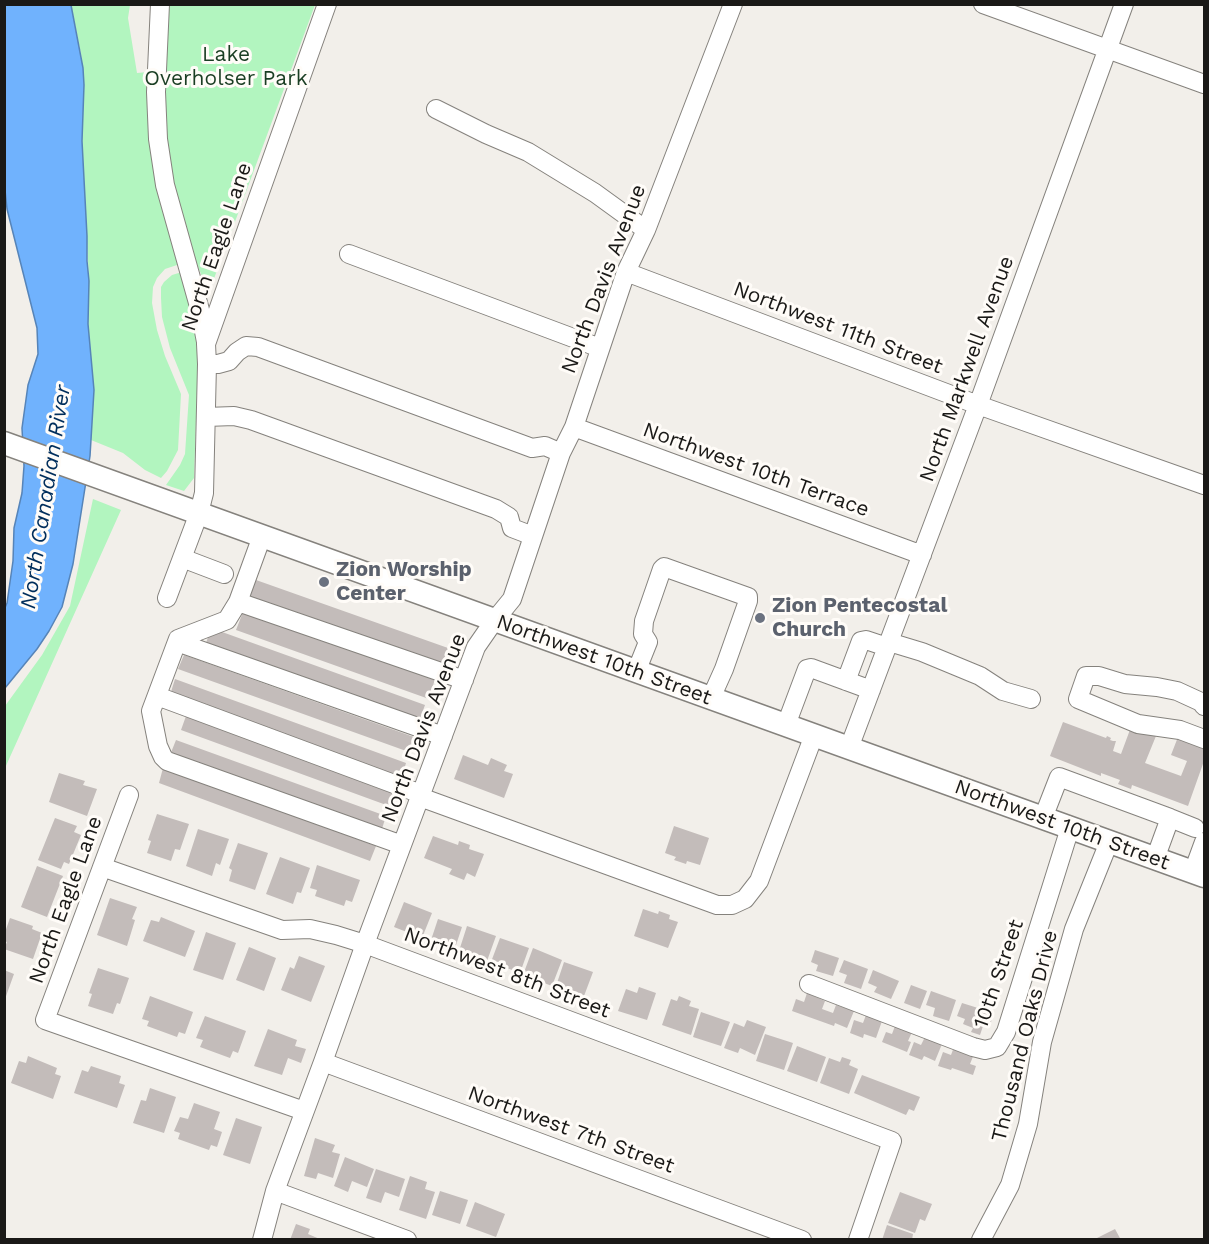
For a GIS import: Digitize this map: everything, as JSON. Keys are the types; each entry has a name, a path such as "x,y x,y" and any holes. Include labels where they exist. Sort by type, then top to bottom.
{"main road":[{"name":"Northwest 10th Street","path":"4,443 1199,874"}],"street":[{"path":"160,4 156,92 158,139 165,185 200,310 206,344"},
{"name":"North Eagle Lane","path":"167,598 199,513 204,493 206,344 327,4"},
{"name":"North Davis Avenue","path":"261,1239 275,1191 476,647 512,599 561,453 574,427 626,272 646,230 733,4"},
{"path":"983,4 1204,84"},
{"name":"North Markwell Avenue","path":"849,748 978,405 1124,4"},
{"path":"436,109 528,152 595,193 646,230"},
{"path":"349,254 600,348"},
{"name":"Northwest 11th Street","path":"626,272 978,405 1204,485"},
{"path":"207,364 230,361 246,346 258,348 532,448 545,446 561,453"},
{"path":"206,417 234,416 251,420 496,509 509,517 513,528 533,536"},
{"name":"Northwest 10th Terrace","path":"574,427 922,555"},
{"path":"262,536 238,602 227,620 178,639 151,711 158,746 167,761 402,845"},
{"path":"182,558 224,574"},
{"path":"636,672 648,642 643,634 644,621 664,567 748,597 724,669 711,698"},
{"path":"238,602 464,680"},
{"path":"846,681 861,641 866,640 922,652 980,676 1003,691 1031,699"},
{"path":"177,642 443,736"},
{"path":"786,725 807,669 811,668 871,690"},
{"path":"1204,706 1202,702 1177,691 1125,684 1099,676 1086,676 1078,699 1138,724 1180,730 1204,739"},
{"path":"157,696 717,906 732,905 746,899 759,882 814,735"},
{"path":"1043,818 1059,777 1170,818 1200,835 1199,874"},
{"name":"North Eagle Lane","path":"129,795 45,1020 304,1112"},
{"path":"1155,859 1170,818"},
{"name":"10th Street","path":"809,984 973,1047 986,1050 997,1047 1006,1032 1070,828"},
{"name":"Thousand Oaks Drive","path":"981,1239 1010,1185 1028,1124 1042,1042 1074,929 1108,842"},
{"name":"Northwest 8th Street","path":"102,867 282,930 310,929 336,934 365,944 892,1141 858,1239"},
{"name":"Northwest 7th Street","path":"324,1062 802,1239"},
{"path":"275,1191 407,1239"}],"green space":[{"path":"71,5 130,5 128,18 137,73 148,72 150,118 180,264 165,269 153,287 152,303 157,330 181,394 178,450 161,478 145,470 123,453 91,440 94,390 88,324 89,281 82,141 84,85 81,54"},
{"name":"Lake Overholser Park","path":"166,5 315,5 208,292 188,241 172,182 164,96"},
{"path":"182,272 195,330 198,361 194,478 184,491 166,485 185,454 189,395 170,348 162,317 161,298 161,287 164,282 172,275"},
{"path":"93,499 121,510 5,768 5,706 42,655 70,606"}],"water":[{"name":"North Canadian River","path":"5,5 71,5 83,68 82,141 89,281 88,324 94,390 90,456 73,564 62,607 37,649 5,688 4,610 13,561 14,528 22,493 24,466 22,428 28,385 38,354 37,328 7,209 5,190"}],"building":[{"path":"256,580 448,648 442,666 249,598"},
{"path":"243,612 435,679 429,699 236,630"},
{"path":"211,628 425,705 420,719 206,643"},
{"path":"184,655 414,737 409,752 178,669"},
{"path":"175,679 406,763 401,780 170,695"},
{"path":"186,716 394,791 389,806 181,730"},
{"path":"1063,722 1111,738 1110,740 1116,741 1113,751 1121,754 1131,727 1156,736 1145,763 1181,776 1187,761 1171,755 1178,737 1204,747 1204,761 1188,806 1132,785 1131,789 1118,784 1120,780 1101,773 1101,776 1050,756"},
{"path":"176,740 386,816 381,832 170,755"},
{"path":"463,755 488,765 491,758 507,765 504,771 513,774 504,798 454,779"},
{"path":"163,768 376,846 370,861 159,783"},
{"path":"59,773 85,781 83,785 97,789 87,816 49,802"},
{"path":"157,814 189,824 180,850 175,849 171,861 147,853 151,841 148,840"},
{"path":"55,818 77,826 74,832 81,835 69,864 64,862 61,869 38,860"},
{"path":"674,826 709,838 700,865 674,860 676,857 665,853"},
{"path":"198,829 229,839 220,865 216,863 212,876 186,866"},
{"path":"433,836 458,845 459,841 470,845 469,849 484,854 475,877 467,873 464,880 449,874 452,869 424,858"},
{"path":"238,843 268,853 255,890 229,881 232,870 229,868"},
{"path":"280,857 310,868 301,893 297,892 293,904 266,894"},
{"path":"317,865 360,880 352,902 346,900 344,906 315,896 317,890 310,888"},
{"path":"37,866 63,876 47,917 21,907"},
{"path":"110,898 137,907 132,919 135,920 127,946 97,935"},
{"path":"404,902 432,913 422,938 394,927"},
{"path":"643,909 670,915 669,919 678,922 668,948 634,936"},
{"path":"161,917 195,931 185,957 143,941 151,920 159,922"},
{"path":"10,918 33,926 32,929 42,933 33,959 4,949 7,942 4,941 4,935"},
{"path":"438,919 462,927 455,948 431,940"},
{"path":"467,926 496,936 487,961 459,951"},
{"path":"206,932 236,943 223,980 193,970"},
{"path":"500,938 529,948 520,973 491,962"},
{"path":"249,947 276,958 264,991 236,980"},
{"path":"533,948 562,960 552,986 523,975"},
{"path":"815,950 839,958 833,976 816,971 818,965 811,962"},
{"path":"299,956 325,966 311,1002 281,990 290,967 294,969"},
{"path":"844,960 868,969 861,989 844,983 847,975 839,972"},
{"path":"564,962 593,972 584,996 556,986"},
{"path":"98,968 129,978 120,1004 117,1003 113,1014 88,1006 92,994 89,993"},
{"path":"4,970 14,974 5,999 4,999"},
{"path":"873,970 899,981 891,999 874,992 877,987 868,983"},
{"path":"911,985 927,991 920,1009 904,1003"},
{"path":"639,987 656,993 647,1020 618,1011 626,989 637,993"},
{"path":"931,991 956,1000 949,1021 933,1016 935,1008 926,1005"},
{"path":"807,993 825,1001 822,1009 833,1013 836,1005 854,1011 847,1028 835,1023 834,1026 792,1011 796,999 804,1002"},
{"path":"150,996 193,1012 185,1034 179,1032 177,1037 147,1026 149,1021 142,1019"},
{"path":"679,996 691,1001 689,1006 699,1009 691,1035 662,1025 671,999 677,1001"},
{"path":"962,1003 994,1013 990,1025 984,1023 980,1035 971,1032 973,1028 963,1024 965,1019 957,1016"},
{"path":"701,1012 730,1022 721,1046 693,1037"},
{"path":"866,1015 882,1021 876,1038 864,1034 863,1038 850,1033 854,1020 863,1023"},
{"path":"205,1016 246,1031 238,1053 233,1051 230,1058 200,1047 203,1040 196,1038"},
{"path":"747,1020 766,1027 755,1055 740,1048 738,1053 724,1048 734,1023 744,1027"},
{"path":"895,1026 912,1032 907,1052 882,1042 886,1032 892,1034"},
{"path":"268,1029 297,1040 295,1046 306,1049 301,1063 288,1058 282,1075 254,1066"},
{"path":"765,1034 793,1043 784,1070 756,1061"},
{"path":"925,1037 942,1044 935,1061 924,1056 922,1060 909,1055 914,1042 921,1045"},
{"path":"797,1046 826,1057 817,1082 787,1071"},
{"path":"954,1047 974,1054 970,1064 976,1066 973,1075 938,1066 943,1052 951,1055"},
{"path":"28,1056 57,1068 55,1074 61,1076 53,1099 11,1083 19,1061 26,1063"},
{"path":"842,1057 851,1060 849,1065 858,1069 849,1094 820,1083 829,1058 840,1062"},
{"path":"91,1066 121,1076 119,1083 125,1085 117,1108 74,1093 82,1070 88,1072"},
{"path":"862,1075 920,1097 914,1111 909,1109 906,1115 854,1093"},
{"path":"150,1088 176,1097 164,1133 133,1123 141,1100 146,1101"},
{"path":"194,1103 220,1112 214,1129 222,1132 217,1147 211,1145 209,1150 178,1139 180,1133 174,1131 180,1117 188,1119"},
{"path":"236,1118 262,1127 250,1164 223,1155"},
{"path":"315,1138 335,1145 332,1152 340,1154 333,1178 318,1173 316,1179 304,1176"},
{"path":"345,1157 374,1169 367,1187 352,1181 348,1192 334,1186"},
{"path":"376,1169 405,1179 399,1197 385,1192 381,1203 366,1198"},
{"path":"410,1176 427,1182 425,1189 435,1192 426,1219 399,1210"},
{"path":"440,1191 468,1200 460,1224 432,1215"},
{"path":"900,1192 932,1204 925,1221 920,1219 915,1233 888,1223"},
{"path":"475,1202 505,1214 496,1237 466,1226"},
{"path":"296,1224 310,1229 308,1234 322,1240 290,1240"},
{"path":"887,1225 913,1234 912,1240 882,1240"},
{"path":"1115,1229 1121,1240 1093,1240"}],"place":[{"name":"Zion Worship Center","path":"324,582"},
{"name":"Zion Pentecostal Church","path":"760,618"}]}
